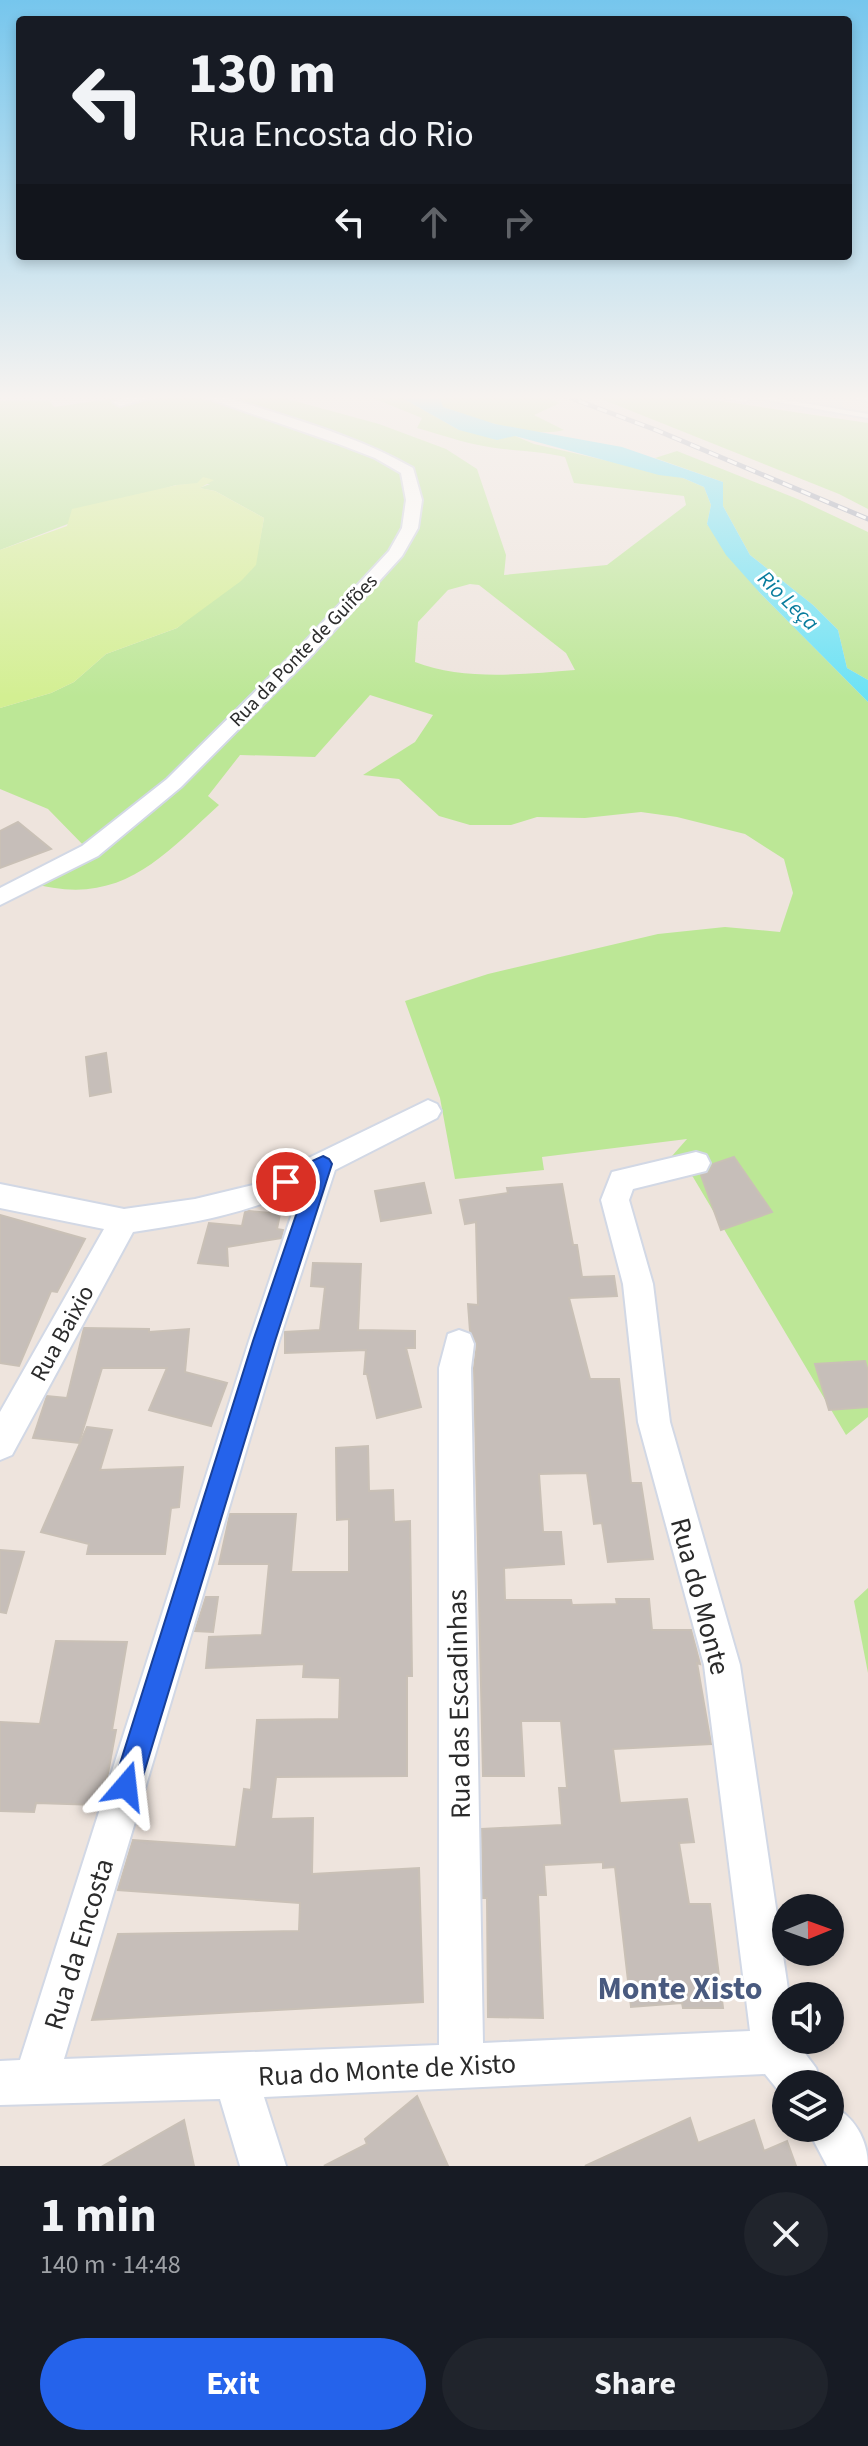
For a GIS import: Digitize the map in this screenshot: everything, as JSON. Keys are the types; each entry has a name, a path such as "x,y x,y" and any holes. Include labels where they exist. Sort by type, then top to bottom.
{"street":[{"name":"Rua da Ponte de Guifões","path":"0,897 90,851 174,783 304,653 396,553 410,528 413,495"},
{"path":"0,1196 124,1221 195,1211 259,1195 428,1111"},
{"name":"Rua do Monte","path":"696,1163 622,1180 615,1200 638,1284 654,1422 722,1665 787,2068"},
{"name":"Rua da Encosta","path":"17,2083 323,1164"},
{"name":"Rua Baixio","path":"0,1444 124,1221"},
{"name":"Rua das Escadinhas","path":"459,1344 455,1368 461,2065"},
{"name":"Rua do Monte de Xisto","path":"17,2083 461,2065 787,2068"},
{"path":"235,2076 263,2166"},
{"path":"838,2142 853,2166"}],"green space":[{"path":"0,495 143,495 0,550"},
{"path":"133,495 222,495 264,518 256,565 241,581 177,628 106,654 74,682 51,693 0,708 0,550 67,526 72,509"},
{"path":"222,495 486,495 506,555 504,575 607,565 686,505 684,496 676,495 707,495 711,505 707,524 760,593 868,702 868,1417 846,1435 693,1177 672,1156 687,1139 542,1157 544,1170 455,1179 440,1098 405,1001 488,974 658,934 725,927 780,932 793,893 784,859 745,834 677,817 641,812 585,818 537,817 511,825 470,825 439,816 399,779 363,775 415,742 433,715 370,695 315,757 240,755 208,796 219,805 156,861 135,874 112,884 87,889 60,889 28,882 89,851 48,809 0,789 0,708 51,693 74,682 106,654 177,628 255,565 264,518","holes":["470,584 479,585 566,653 575,670 474,674 415,662 418,622 448,590"]},
{"path":"723,495 788,495 868,532 868,680 847,668 838,630 813,605 750,555 723,506"},
{"path":"841,495 868,495 868,509"},
{"path":"868,1588 868,1673 854,1601"}],"water":[{"name":"Rio Leça","path":"707,495 723,495 723,506 750,555 813,605 838,630 847,668 868,680 868,702 726,555 707,524 711,505"}],"building":[{"path":"18,822 51,849 0,868 0,831"},
{"path":"106,1053 111,1092 90,1096 86,1057"},
{"path":"734,1157 772,1212 721,1230 701,1175 709,1172 713,1164"},
{"path":"424,1183 431,1213 381,1221 375,1191"},
{"path":"562,1184 582,1277 614,1276 617,1296 569,1298 590,1379 619,1379 631,1483 641,1483 653,1559 608,1562 602,1523 594,1524 587,1473 539,1474 543,1532 561,1532 564,1564 504,1568 505,1600 571,1600 572,1605 617,1604 616,1599 649,1599 652,1630 691,1630 700,1664 697,1663 711,1744 613,1749 620,1803 687,1799 694,1842 679,1843 689,1904 710,1904 723,2008 683,2008 682,2003 631,2007 615,1867 603,1868 603,1862 544,1865 546,1895 538,1895 543,2018 488,2017 487,1898 483,1898 482,1829 562,1825 559,1788 567,1788 561,1721 521,1721 524,1776 483,1776 474,1368 477,1344 470,1331 468,1304 478,1305 476,1222 465,1224 460,1200 508,1193 507,1188"},
{"path":"245,1212 280,1214 277,1229 283,1230 281,1238 227,1247 228,1266 198,1263 209,1223 242,1226"},
{"path":"0,1215 85,1239 57,1292 51,1291 19,1366 0,1363"},
{"path":"313,1263 361,1264 358,1330 415,1331 415,1348 406,1348 421,1407 377,1418 367,1374 364,1374 366,1350 285,1353 285,1332 320,1330 325,1287 311,1286"},
{"path":"84,1328 149,1329 149,1332 189,1329 185,1372 227,1383 211,1426 149,1410 167,1368 102,1368 79,1443 33,1438 47,1396 67,1398"},
{"path":"865,1361 868,1407 829,1410 815,1364"},
{"path":"87,1427 112,1430 100,1470 183,1467 179,1507 171,1508 165,1554 87,1554 89,1544 41,1532"},
{"path":"368,1446 369,1491 393,1490 394,1522 410,1521 412,1676 407,1676 407,1776 276,1777 271,1819 313,1818 312,1874 419,1868 423,2002 92,2020 118,1934 299,1931 300,1903 118,1890 133,1840 236,1847 244,1789 251,1790 257,1720 339,1719 340,1678 303,1677 304,1664 206,1668 209,1637 262,1635 269,1564 219,1564 230,1514 296,1514 291,1572 349,1572 349,1519 337,1520 336,1448"},
{"path":"0,1550 24,1552 6,1613 0,1612"},
{"path":"206,1597 218,1597 213,1632 195,1631"},
{"path":"56,1641 127,1642 112,1730 116,1730 98,1805 36,1803 34,1812 0,1811 0,1722 40,1724"},
{"path":"417,2096 448,2166 324,2166 367,2144 365,2139"},
{"path":"690,2118 698,2143 754,2120 764,2151 787,2142 796,2166 585,2166"},
{"path":"184,2120 194,2166 103,2166"}],"railway":[{"path":"811,495 868,519"}],"district":[{"name":"Monte Xisto","path":"680,1988"}],"route":[{"path":"126,1786 264,1341 323,1164 286,1182"}]}
